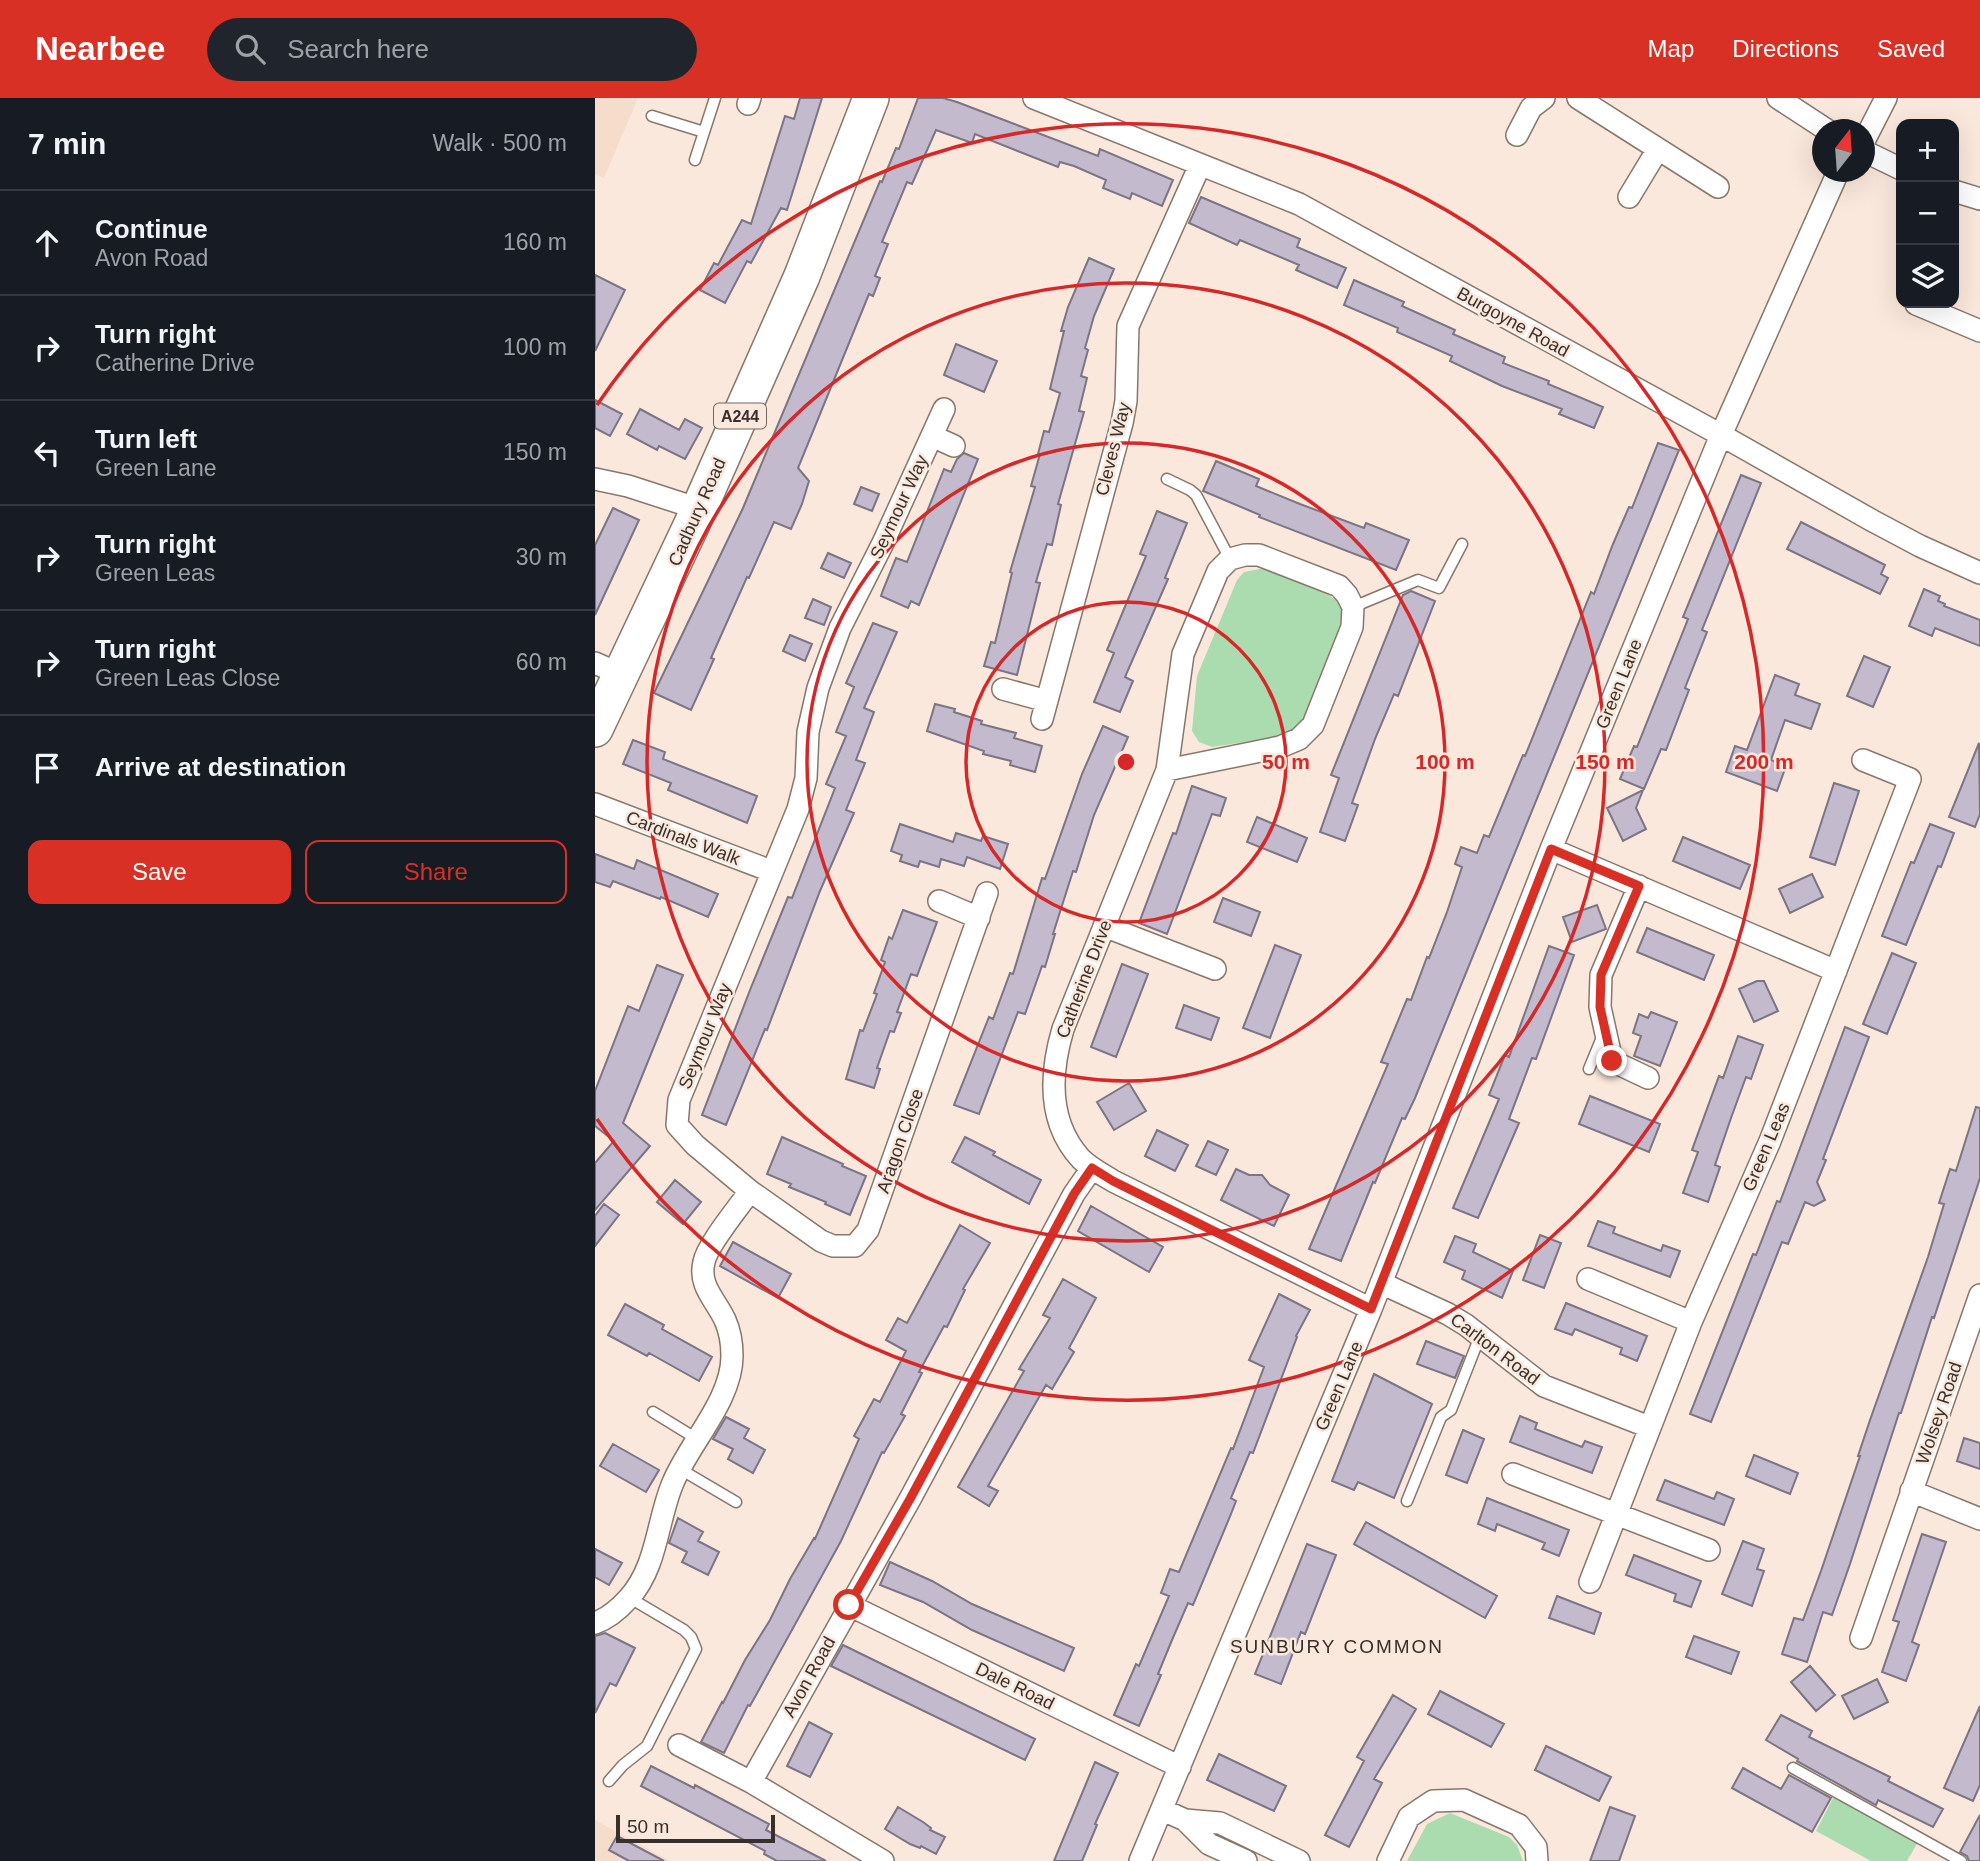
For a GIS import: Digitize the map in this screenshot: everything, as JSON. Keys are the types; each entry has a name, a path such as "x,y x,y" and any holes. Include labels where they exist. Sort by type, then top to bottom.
{"main road":[{"name":"Cadbury Road","path":"595,729 608,669 699,509 801,276 871,98"}],"street":[{"name":"Burgoyne Road","path":"1034,98 1299,204 1721,435 1873,522 1980,573"},
{"path":"1517,135 1531,108 1544,98"},
{"path":"1578,98 1718,187"},
{"path":"1778,98 1812,120"},
{"path":"1875,120 1886,98"},
{"path":"1629,197 1658,149"},
{"path":"1875,156 1896,167"},
{"name":"Cleves Way","path":"1003,689 1044,710 1122,423 1126,401 1128,326 1200,165"},
{"name":"Green Lane","path":"1140,1861 1371,1309 1551,849 1721,435 1834,182"},
{"path":"1959,193 1980,199"},
{"path":"1925,308 1980,331"},
{"name":"Seymour Way","path":"750,1191 695,1145 677,1125 679,1100 798,808 806,778 808,732 818,688 836,640 944,409"},
{"name":"Seymour Way","path":"932,436 954,446"},
{"path":"595,480 628,486 699,509"},
{"path":"1167,770 1280,747 1299,739 1313,725 1352,626 1353,607 1339,586 1259,555 1230,559"},
{"name":"Catherine Drive","path":"1230,559 1218,571 1183,654 1167,770 1063,1029 1056,1052 1053,1097 1059,1122 1070,1144 1092,1168 1113,1181 1371,1309"},
{"name":"Green Leas","path":"1590,1582 1691,1322 1770,1141 1910,779 1863,760"},
{"name":"Cardinals Walk","path":"595,804 771,871"},
{"path":"1551,849 1836,971"},
{"path":"1639,886 1601,975 1600,1007 1612,1061 1648,1078"},
{"name":"Aragon Close","path":"750,1191 821,1241 833,1245 855,1246 868,1230 987,893"},
{"path":"939,901 979,918"},
{"path":"1104,926 1215,969"},
{"name":"Avon Road","path":"751,1782 910,1499 1074,1194 1092,1168"},
{"path":"595,1623 604,1620 630,1598 658,1540 672,1485 729,1378 731,1338 725,1318 706,1290 704,1260 750,1191"},
{"path":"1588,1279 1691,1322"},
{"name":"Carlton Road","path":"1381,1283 1448,1314 1544,1386 1649,1427"},
{"name":"Wolsey Road","path":"1861,1638 1980,1295"},
{"path":"1513,1474 1709,1550"},
{"path":"1911,1491 1980,1519"},
{"name":"Dale Road","path":"849,1605 1180,1767"},
{"path":"679,1745 751,1782 883,1861"},
{"path":"1388,1861 1409,1817 1433,1801 1464,1800 1519,1825 1536,1847 1537,1861"},
{"path":"1163,1810 1185,1820 1220,1823 1299,1861"},
{"path":"1185,1820 1209,1844 1246,1861"}],"lane":[{"path":"695,160 715,98"},
{"path":"652,116 704,132"},
{"path":"1167,479 1196,495 1230,559"},
{"path":"1353,607 1419,580 1439,588 1462,544"},
{"path":"1589,1069 1605,1029"},
{"path":"1407,1501 1441,1417 1451,1410 1480,1336"},
{"path":"653,1412 697,1439"},
{"path":"680,1469 736,1502"},
{"path":"609,1780 647,1746 696,1649 691,1637 684,1630 630,1598"},
{"path":"1793,1768 1961,1861"}],"shaded area":[{"path":"595,98 638,98 604,178 595,174"},
{"path":"595,1820 670,1861 595,1861"}],"green space":[{"path":"1265,568 1335,599 1341,610 1340,627 1300,728 1292,735 1212,747 1199,742 1192,731 1197,676 1237,580 1244,572"},
{"path":"1834,1796 1918,1842 1907,1861 1871,1861 1816,1831"},
{"path":"1450,1813 1509,1837 1517,1845 1523,1861 1407,1861 1427,1824"}],"building":[{"path":"800,98 822,98 787,210 781,208 751,263 747,261 725,303 700,290 714,263 718,265 742,220 751,224 785,116 794,119"},
{"path":"918,98 943,98 957,102 1098,156 1100,149 1173,180 1162,206 1132,193 1130,199 1103,188 1106,180 1074,166 1060,162 1058,167 975,134 972,143 936,130 912,184 907,182 882,242 888,244 875,276 880,278 873,296 869,294 798,468 809,481 802,504 791,529 774,522 711,658 714,659 691,710 654,693 743,508 880,181 882,182 896,148 899,149"},
{"path":"1201,197 1300,239 1297,247 1346,268 1337,288 1296,270 1299,265 1240,240 1237,245 1189,223"},
{"path":"1089,258 1114,269 1094,316 1085,348 1088,350 1081,376 1087,378 1079,411 1084,412 1058,504 1061,505 1052,545 1047,544 1036,582 1040,583 1017,675 984,666 991,642 995,643 1012,573 1010,572 1035,487 1031,486 1044,431 1049,432 1060,393 1050,389 1064,331 1061,331"},
{"path":"595,275 625,290 595,351"},
{"path":"1354,280 1404,302 1402,306 1455,330 1453,334 1505,357 1503,363 1603,407 1594,428 1559,414 1562,409 1502,386 1450,361 1452,356 1397,332 1398,328 1344,305"},
{"path":"956,344 997,361 984,392 944,375"},
{"path":"595,400 622,414 610,436 595,428"},
{"path":"640,409 679,430 685,419 702,428 685,459 659,446 657,450 627,434"},
{"path":"1658,443 1679,450 1415,1098 1405,1119 1402,1118 1341,1261 1309,1249 1388,1064 1381,1062 1407,999 1411,1000 1447,912 1462,867 1455,864 1461,847 1477,853 1484,835 1489,837 1523,755 1525,756 1591,592 1594,594"},
{"path":"964,453 978,459 919,605 911,601 908,608 881,596 896,558 907,562 944,469 951,472 957,459"},
{"path":"1216,461 1259,479 1256,486 1364,528 1366,523 1409,540 1396,570 1259,517 1260,515 1203,491"},
{"path":"1741,475 1761,483 1702,630 1707,632 1685,688 1689,690 1666,750 1661,749 1644,789 1620,779 1634,746 1637,747 1688,619 1683,617"},
{"path":"861,487 879,494 872,511 854,504"},
{"path":"613,508 639,520 595,615 595,545"},
{"path":"1157,511 1187,523 1165,578 1168,579 1125,677 1133,681 1120,712 1094,702 1114,653 1107,650 1146,556 1140,554"},
{"path":"1801,522 1885,565 1881,574 1888,578 1880,594 1787,549"},
{"path":"828,553 851,563 844,578 821,568"},
{"path":"1924,589 1940,596 1938,601 1945,604 1944,606 1980,620 1980,646 1935,628 1932,636 1909,626"},
{"path":"1411,591 1435,601 1398,696 1394,694 1375,739 1352,803 1358,805 1345,841 1320,832 1339,778 1331,775 1403,595"},
{"path":"813,599 831,607 824,625 805,618"},
{"path":"873,623 897,632 864,708 874,712 856,760 865,763 846,810 854,813 726,1125 702,1115 750,990 788,897 792,898 835,788 826,784 846,736 836,732 854,687 846,683"},
{"path":"790,635 812,644 805,661 783,651"},
{"path":"1864,656 1890,667 1873,707 1847,696"},
{"path":"1775,675 1799,684 1795,695 1820,704 1811,729 1785,720 1771,760 1786,766 1777,791 1726,772 1735,746 1747,750"},
{"path":"935,704 955,709 954,712 982,721 981,724 1016,733 1014,738 1042,746 1035,772 1010,765 1011,761 983,754 984,751 927,731"},
{"path":"1103,726 1128,737 1094,815 1076,872 1073,871 1045,967 1042,966 1025,1014 1018,1012 979,1114 954,1105 989,1017 993,1019 1010,973 1013,974 1042,878 1045,879 1082,774"},
{"path":"633,740 665,752 663,759 757,796 747,823 668,790 671,783 623,764"},
{"path":"1979,743 1980,814 1975,827 1949,817"},
{"path":"1834,783 1859,791 1835,865 1810,857"},
{"path":"1192,786 1226,798 1220,816 1212,814 1167,934 1139,923 1173,833 1176,834"},
{"path":"1643,790 1636,808 1646,829 1623,841 1607,808"},
{"path":"1257,817 1307,838 1297,862 1247,842"},
{"path":"900,824 953,842 956,833 981,841 983,836 1008,844 1000,869 967,857 964,866 941,859 939,867 920,861 918,867 900,861 902,855 891,851"},
{"path":"1930,824 1954,833 1906,945 1882,936 1911,862 1914,863"},
{"path":"1683,837 1750,865 1740,889 1673,861"},
{"path":"595,854 634,869 637,860 718,894 708,917 613,881 610,887 595,882"},
{"path":"1812,874 1823,897 1790,913 1779,889"},
{"path":"1223,898 1260,912 1251,936 1214,922"},
{"path":"1597,905 1606,929 1572,942 1563,917"},
{"path":"903,910 937,922 917,976 911,974 897,1012 901,1013 894,1032 890,1031 877,1068 880,1069 874,1088 846,1079 860,1030 863,1031 877,994 874,993 885,962 881,960"},
{"path":"1647,928 1714,955 1704,980 1637,952"},
{"path":"1275,945 1301,955 1270,1038 1243,1028"},
{"path":"1549,946 1574,955 1536,1059 1532,1058 1509,1119 1519,1123 1478,1218 1453,1208 1499,1099 1489,1095 1505,1055 1509,1057"},
{"path":"1892,953 1916,963 1887,1034 1863,1024"},
{"path":"1122,964 1148,974 1116,1057 1091,1047"},
{"path":"657,965 683,975 623,1123 650,1146 595,1210 595,1163 614,1141 595,1126 595,1091 628,1006 639,1011"},
{"path":"1757,981 1764,981 1778,1011 1754,1022 1739,989"},
{"path":"1184,1005 1219,1018 1211,1040 1176,1028"},
{"path":"1651,1012 1677,1022 1660,1066 1634,1056 1641,1036 1633,1033 1639,1014 1648,1018"},
{"path":"1845,1027 1869,1037 1823,1159 1826,1160 1817,1182 1825,1200 1814,1206 1805,1202 1788,1244 1782,1242 1711,1422 1690,1414 1753,1254 1756,1255 1777,1201 1780,1202"},
{"path":"1738,1036 1763,1045 1751,1079 1746,1077 1731,1118 1715,1165 1720,1167 1708,1202 1683,1193 1698,1152 1692,1150 1719,1076 1723,1078"},
{"path":"1129,1083 1146,1111 1114,1130 1097,1102"},
{"path":"1590,1096 1660,1124 1649,1152 1579,1124"},
{"path":"1976,1107 1980,1108 1980,1178 1832,1615 1823,1612 1807,1662 1782,1654 1794,1618 1803,1620 1821,1571 1870,1420 1928,1257 1944,1204 1939,1203 1950,1169 1956,1171"},
{"path":"1157,1130 1188,1145 1175,1171 1145,1156"},
{"path":"782,1137 866,1176 850,1215 767,1174"},
{"path":"965,1137 1041,1180 1029,1204 952,1162"},
{"path":"1208,1141 1228,1150 1216,1175 1196,1166"},
{"path":"1236,1169 1249,1175 1262,1175 1270,1185 1289,1195 1274,1226 1221,1200"},
{"path":"675,1180 701,1202 683,1224 657,1202"},
{"path":"604,1204 619,1215 595,1246 595,1216"},
{"path":"1091,1206 1163,1247 1149,1272 1078,1231"},
{"path":"1598,1221 1615,1227 1613,1233 1661,1251 1663,1245 1680,1251 1670,1277 1588,1246"},
{"path":"960,1225 990,1243 963,1289 965,1290 947,1327 944,1326 919,1372 922,1373 901,1414 905,1416 884,1453 882,1452 841,1541 750,1706 748,1705 724,1753 701,1742 790,1579 815,1539 859,1439 854,1436 874,1399 880,1402 906,1351 886,1340 898,1318 907,1323"},
{"path":"1540,1235 1561,1243 1544,1288 1523,1280"},
{"path":"1455,1236 1476,1244 1473,1252 1513,1271 1502,1298 1462,1279 1465,1271 1444,1262"},
{"path":"733,1242 791,1274 778,1298 720,1266"},
{"path":"1063,1279 1096,1298 1069,1348 1074,1352 1052,1389 1046,1385 988,1486 998,1491 989,1506 958,1487 1024,1371 1019,1369 1050,1318 1043,1315"},
{"path":"1279,1294 1310,1310 1296,1336 1253,1453 1250,1452 1231,1498 1236,1501 1231,1514 1193,1605 1188,1603 1139,1726 1114,1715 1136,1664 1139,1666 1169,1596 1161,1593 1170,1569 1179,1572 1231,1448 1233,1449 1264,1367 1249,1360"},
{"path":"1566,1303 1647,1336 1637,1361 1620,1354 1622,1348 1575,1329 1572,1335 1555,1329"},
{"path":"625,1304 664,1325 662,1329 712,1357 699,1381 649,1353 647,1356 608,1335"},
{"path":"1426,1341 1464,1356 1455,1378 1417,1364"},
{"path":"1374,1374 1432,1404 1394,1498 1358,1482 1354,1490 1332,1481"},
{"path":"1520,1416 1537,1423 1535,1429 1582,1447 1585,1441 1602,1447 1592,1473 1510,1442"},
{"path":"726,1417 749,1429 744,1438 765,1450 753,1473 728,1459 733,1449 713,1439"},
{"path":"1463,1430 1484,1439 1467,1483 1446,1475"},
{"path":"1964,1438 1980,1443 1980,1469 1957,1461"},
{"path":"613,1444 659,1470 646,1492 600,1466"},
{"path":"1754,1455 1798,1473 1790,1494 1746,1476"},
{"path":"1665,1480 1714,1499 1717,1492 1734,1499 1724,1525 1657,1500"},
{"path":"1487,1498 1569,1530 1559,1556 1542,1549 1545,1543 1497,1524 1495,1531 1478,1524"},
{"path":"678,1518 703,1532 698,1541 719,1552 708,1575 682,1562 687,1552 669,1543"},
{"path":"1366,1522 1497,1596 1485,1618 1354,1544"},
{"path":"1922,1534 1946,1542 1912,1642 1919,1645 1906,1681 1882,1672 1899,1622 1893,1620"},
{"path":"1743,1541 1764,1549 1757,1569 1764,1571 1752,1606 1722,1594"},
{"path":"1307,1544 1336,1555 1305,1634 1301,1632 1281,1684 1255,1674"},
{"path":"595,1549 622,1563 609,1585 595,1577"},
{"path":"1634,1555 1701,1581 1691,1607 1674,1601 1676,1594 1626,1575"},
{"path":"890,1562 932,1581 972,1604 1074,1648 1064,1671 972,1630 923,1602 880,1585"},
{"path":"1557,1596 1601,1613 1594,1634 1549,1618"},
{"path":"605,1633 635,1648 616,1686 610,1683 595,1713 595,1636"},
{"path":"1694,1636 1739,1652 1731,1674 1686,1657"},
{"path":"843,1645 1035,1739 1025,1760 831,1666"},
{"path":"1810,1666 1835,1695 1816,1711 1791,1682"},
{"path":"1877,1679 1888,1702 1854,1719 1842,1696"},
{"path":"1440,1691 1504,1724 1491,1747 1428,1714"},
{"path":"1393,1695 1416,1709 1374,1779 1382,1783 1349,1847 1325,1835 1364,1761 1357,1757"},
{"path":"1980,1706 1980,1785 1973,1801 1944,1788"},
{"path":"1781,1715 1812,1731 1809,1737 1890,1777 1888,1781 1943,1809 1933,1827 1878,1800 1876,1805 1797,1761 1798,1759 1766,1740"},
{"path":"809,1722 832,1734 810,1777 787,1766"},
{"path":"1546,1746 1611,1777 1599,1801 1535,1770"},
{"path":"1219,1754 1286,1786 1274,1811 1207,1780"},
{"path":"1095,1762 1118,1773 1095,1824 1097,1825 1082,1861 1054,1861"},
{"path":"651,1766 694,1788 695,1785 769,1824 766,1830 826,1861 777,1861 764,1854 765,1851 641,1786"},
{"path":"1743,1768 1781,1789 1789,1775 1831,1798 1812,1832 1732,1788"},
{"path":"898,1807 923,1822 930,1830 945,1837 936,1854 910,1844 885,1829"},
{"path":"1610,1807 1635,1816 1619,1861 1590,1861"},
{"path":"1980,1815 1980,1861 1969,1861 1967,1856 1960,1852"},
{"path":"617,1836 664,1861 629,1861 609,1850"}],"district":[{"name":"SUNBURY COMMON","path":"1337,1646"}],"route":[{"path":"849,1605 910,1499 1074,1194 1092,1168 1113,1181 1371,1309 1551,849 1639,886 1601,975 1600,1007 1612,1061"}]}
